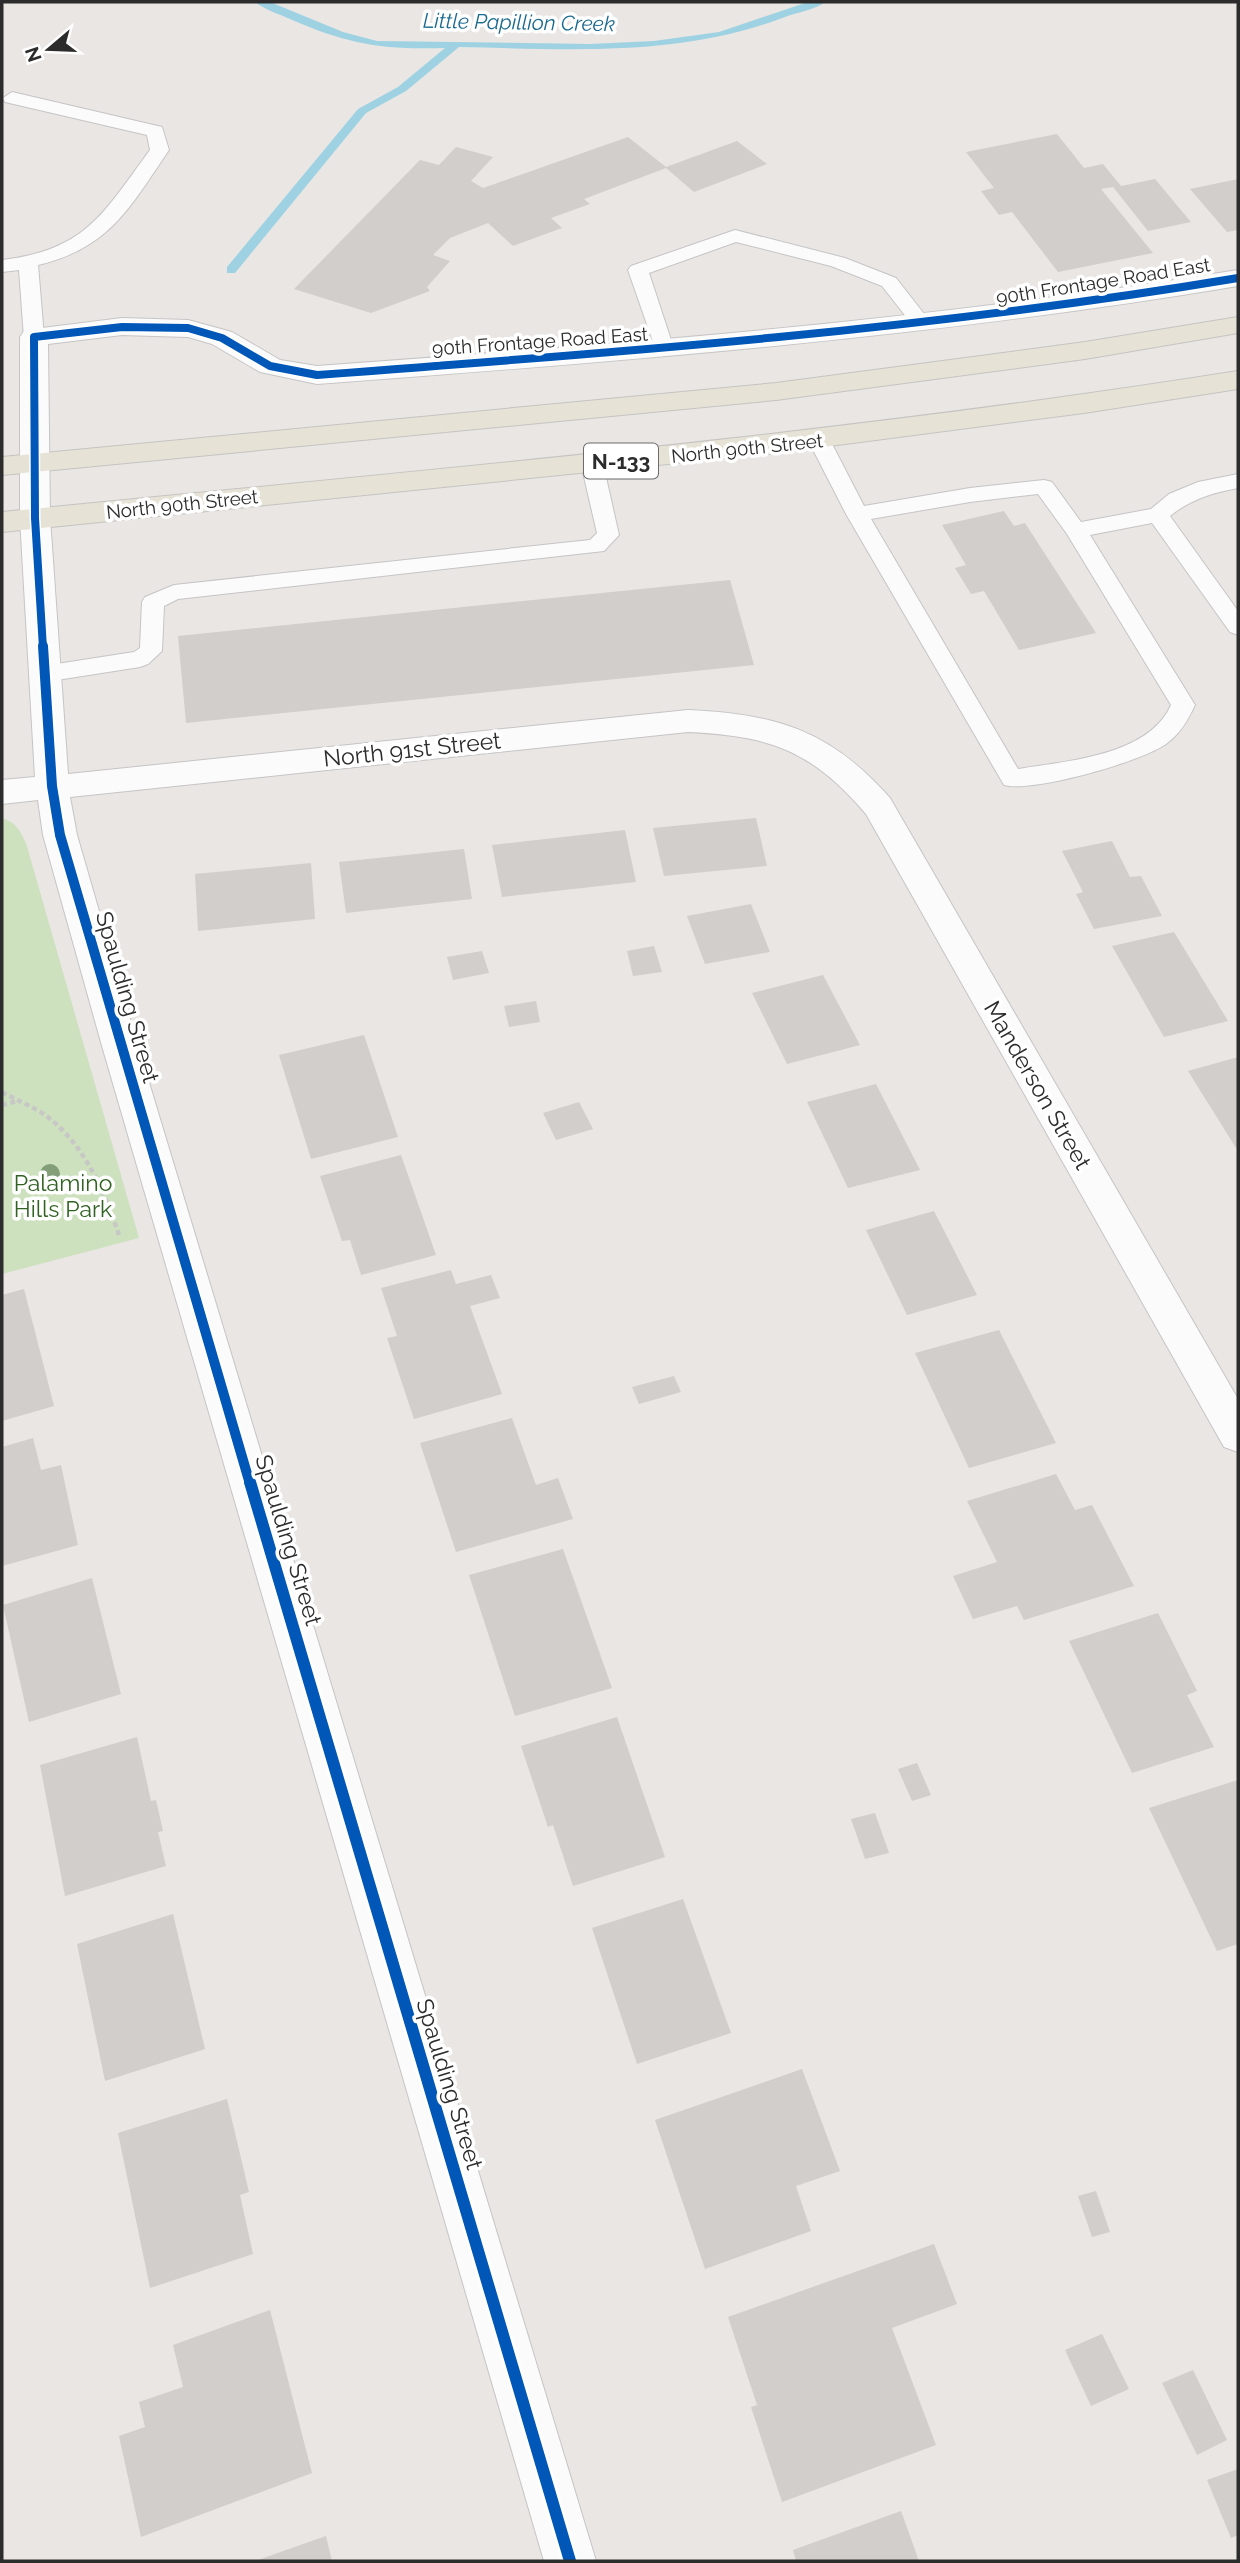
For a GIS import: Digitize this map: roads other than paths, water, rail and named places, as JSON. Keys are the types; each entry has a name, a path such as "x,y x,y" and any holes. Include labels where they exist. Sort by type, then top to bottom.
{"main road":[{"name":"N-133","path":"2,466 784,390 1078,352 1238,326"},
{"name":"North 90th Street","path":"18,520 819,440 1028,413 1238,380"}],"street":[{"name":"90th Frontage Road East","path":"34,337 145,326 176,326 210,333 237,344 255,359 281,370 317,375 664,349 922,324 1032,311 1238,278"},
{"path":"18,520 34,463 34,337"},
{"name":"Spaulding Street","path":"18,520 44,674 52,786 60,835 570,2561"},
{"name":"North 91st Street","path":"2,792 688,721 723,722 773,732 818,751"},
{"name":"Manderson Street","path":"818,751 856,778 878,806 1238,1435"}],"lane":[{"path":"2,267 28,264 66,250 100,229 160,150 155,131 12,98"},
{"path":"664,349 638,271 735,236 838,262 889,282 922,324"},
{"path":"28,264 34,337"},
{"path":"819,440 857,514 1012,779 1114,758 1150,744 1173,724 1183,705 1076,530 1044,487 970,495 857,514"},
{"path":"44,674 140,659 151,652 153,602 174,592 596,546 608,535 592,464"},
{"path":"1076,530 1158,515 1177,499 1238,481"},
{"path":"1158,515 1238,627"}],"waterway":[{"name":"Little Papillion Creek","path":"261,2 312,24 365,42 401,46 456,44"},
{"name":"Little Papillion Creek","path":"456,44 590,47 687,41 745,28 819,2"},
{"path":"231,270 362,111 402,89 456,44"}],"park label":[{"name":"Palamino Hills Park","path":"63,1195"}]}
